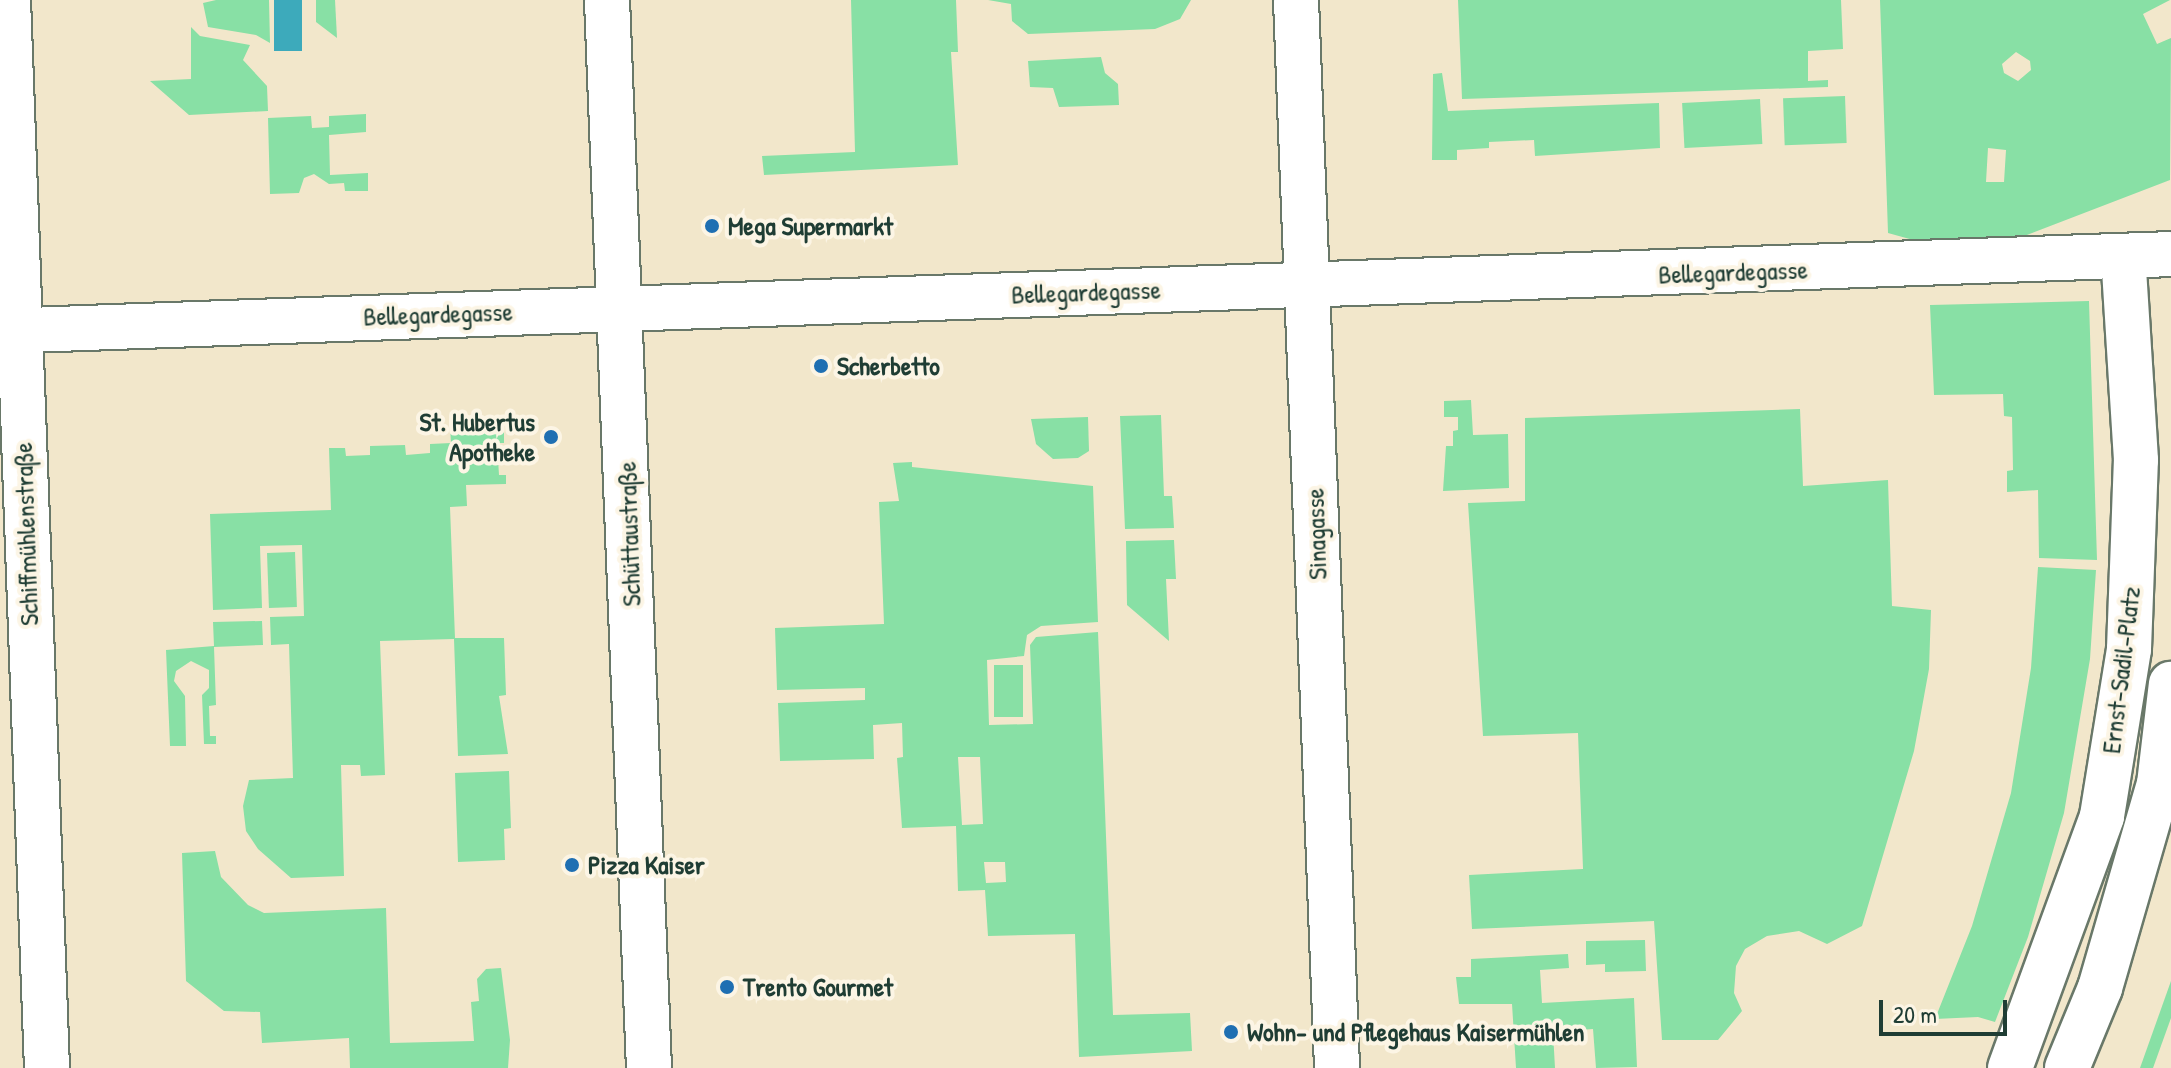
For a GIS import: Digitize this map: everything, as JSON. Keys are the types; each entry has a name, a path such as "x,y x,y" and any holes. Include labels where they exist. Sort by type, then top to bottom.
{"street":[{"name":"Schiffmühlenstraße","path":"8,0 10,331 47,1068"},
{"name":"Schüttaustraße","path":"607,0 649,1068"},
{"name":"Sinagasse","path":"1296,0 1337,1068"},
{"name":"Bellegardegasse","path":"10,331 2171,254"},
{"name":"Ernst-Sadil-Platz","path":"2010,1068 2102,816 2129,649 2136,460 2123,256"},
{"name":"Ernst-Sadil-Platz","path":"2067,1068 2100,988 2159,784 2171,684"}],"green space":[{"path":"216,0 269,0 270,43 256,35 208,27 203,3"},
{"path":"316,0 335,0 337,38 316,22"},
{"path":"851,0 956,0 958,52 951,52 958,165 764,175 762,156 855,152"},
{"path":"988,0 1191,0 1180,19 1155,29 1028,34 1012,21 1011,4"},
{"path":"1458,0 1841,0 1843,49 1808,51 1808,81 1828,80 1828,87 1462,99"},
{"path":"1880,0 2170,0 2143,14 2157,44 2171,38 2170,180 2014,240 1935,246 1888,233","holes":["2016,52 2030,61 2031,70 2018,81 2004,73 2002,64","1988,148 2006,150 2004,182 1986,182"]},
{"path":"191,27 200,36 250,45 243,60 267,86 268,111 189,115 150,81 191,79"},
{"path":"1101,57 1105,73 1118,84 1119,105 1059,107 1053,88 1030,87 1028,61"},
{"path":"1442,73 1448,111 1659,103 1660,148 1535,156 1534,140 1489,142 1489,148 1457,150 1457,160 1432,160 1433,74"},
{"path":"1845,96 1847,143 1785,145 1783,98"},
{"path":"1760,99 1762,144 1684,148 1682,103"},
{"path":"366,114 366,132 329,135 330,175 368,173 368,191 345,191 344,183 329,184 314,174 304,178 299,193 270,194 268,118 311,116 312,128 329,127 329,116"},
{"path":"2089,301 2097,560 2039,558 2038,490 2007,492 2007,471 2013,470 2012,417 2004,416 2003,394 1934,395 1930,305"},
{"path":"1471,400 1473,435 1508,434 1509,488 1443,491 1446,446 1453,446 1453,431 1458,430 1458,417 1444,417 1444,401"},
{"path":"1800,409 1803,486 1888,480 1892,606 1931,610 1929,669 1914,751 1862,926 1827,944 1799,931 1767,936 1745,949 1736,966 1734,993 1742,1011 1718,1040 1662,1040 1654,921 1472,929 1469,875 1583,869 1578,733 1483,736 1468,503 1525,501 1525,418"},
{"path":"1161,415 1164,496 1172,496 1174,528 1125,529 1120,416"},
{"path":"1088,417 1089,451 1078,458 1053,459 1036,444 1031,419"},
{"path":"497,425 504,431 504,443 497,443 499,475 506,475 506,484 466,485 467,506 450,507 455,638 504,638 506,695 499,696 508,754 458,756 454,639 380,641 385,775 361,776 360,765 341,765 344,876 291,878 258,849 246,831 243,806 249,780 293,778 289,644 271,645 270,617 304,616 302,545 260,546 262,608 213,610 210,514 331,510 329,448 345,448 346,456 370,455 370,446 405,445 406,455 430,453 430,444 451,443 450,426"},
{"path":"912,462 912,467 1093,486 1098,622 1041,626 1027,635 1024,656 987,660 989,725 1033,724 1030,645 1036,637 1098,632 1113,1015 1190,1013 1192,1051 1079,1057 1075,934 988,936 985,890 958,891 956,826 902,828 897,758 903,757 902,723 873,725 874,759 780,761 778,703 865,700 865,688 777,690 775,628 884,624 879,502 899,501 893,463","holes":["958,757 980,757 983,824 962,825","984,862 1005,862 1006,882 986,883"]},
{"path":"1174,540 1176,579 1166,579 1169,641 1127,605 1126,541"},
{"path":"295,552 297,607 269,608 267,553"},
{"path":"2038,567 2096,570 2090,659 2064,813 2028,937 1995,1022 1978,1017 1935,1019 1972,926 2011,793 2031,668"},
{"path":"262,621 263,645 214,647 216,705 209,706 210,736 216,736 216,744 204,744 202,695 209,688 209,670 191,661 176,671 174,681 185,696 186,746 170,746 166,650 214,646 213,622"},
{"path":"994,665 1023,665 1023,717 994,717"},
{"path":"509,771 511,828 504,829 505,860 458,862 455,773"},
{"path":"215,851 221,877 248,905 264,913 386,908 390,1043 474,1041 471,1002 479,1001 477,979 486,969 501,968 510,1040 508,1068 350,1068 349,1038 262,1043 260,1012 224,1011 186,981 182,853"},
{"path":"1645,940 1646,971 1605,972 1605,964 1586,965 1586,941"},
{"path":"1568,954 1569,968 1540,970 1542,1003 1634,998 1637,1067 1596,1068 1593,1029 1553,1032 1555,1068 1516,1068 1512,1004 1459,1004 1456,977 1471,977 1471,959"},
{"path":"2171,981 2171,1018 2153,1068 2140,1068"}],"water":[{"path":"274,0 302,0 302,51 274,51"}],"place":[{"name":"Mega Supermarkt","path":"712,226"},
{"name":"Scherbetto","path":"821,366"},
{"name":"St. Hubertus Apotheke","path":"551,437"},
{"name":"Pizza Kaiser","path":"572,865"},
{"name":"Trento Gourmet","path":"727,987"},
{"name":"Wohn- und Pflegehaus Kaisermühlen","path":"1231,1032"}]}
